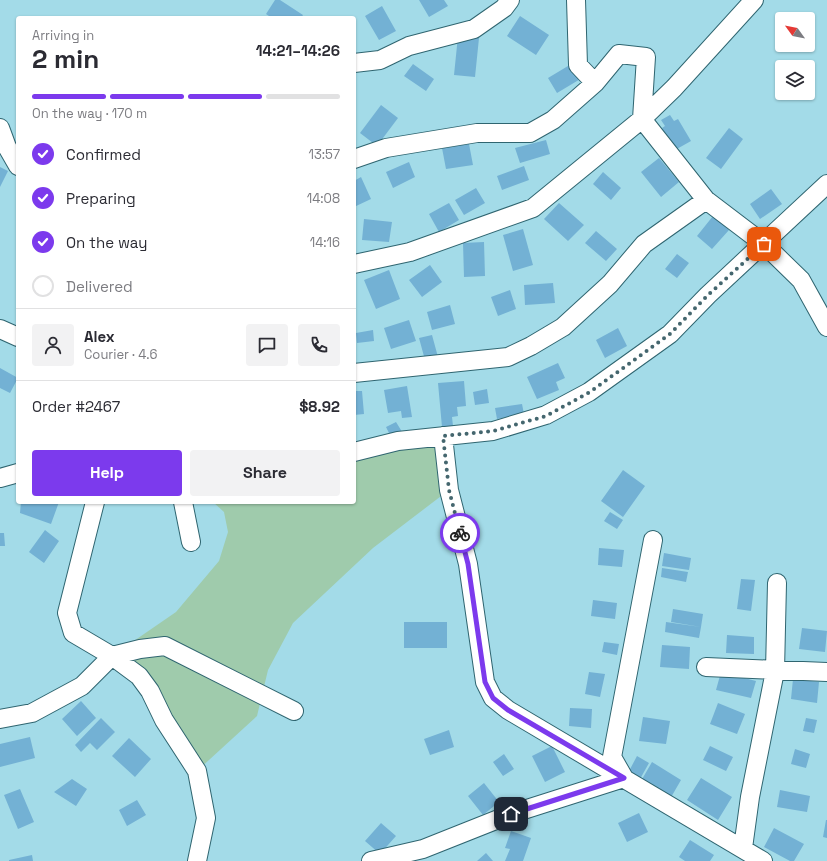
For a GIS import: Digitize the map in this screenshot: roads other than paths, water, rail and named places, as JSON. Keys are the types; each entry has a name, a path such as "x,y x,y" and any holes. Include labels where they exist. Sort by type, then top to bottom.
{"street":[{"path":"356,63 380,60 409,46 474,29 504,8 510,0"},
{"path":"576,0 578,65 594,83"},
{"path":"356,264 410,252 533,208 642,119 674,88 754,0"},
{"path":"356,158 386,148 477,133 530,134 553,120 594,83 619,54 646,57 642,119 706,200 764,244 801,280 827,328"},
{"path":"0,128 7,147 16,163"},
{"path":"356,452 398,441 493,431 546,416 590,392 670,334 708,295 827,184"},
{"path":"356,373 508,356 531,346 563,327 610,284 644,244 706,200"},
{"path":"0,329 16,336"},
{"path":"443,436 449,490 468,564 485,682 493,698 508,710 763,861"},
{"path":"0,478 16,474"},
{"path":"94,504 67,613 73,633 112,656 139,676 150,691 164,720 197,771 206,818 197,861"},
{"path":"183,504 191,542"},
{"path":"624,778 612,757 653,540"},
{"path":"743,848 750,797 776,671 777,583"},
{"path":"0,719 32,713 82,686 112,656 140,649 165,646 294,711"},
{"path":"706,667 827,672"},
{"path":"371,861 423,849 511,814 624,778"}]}
